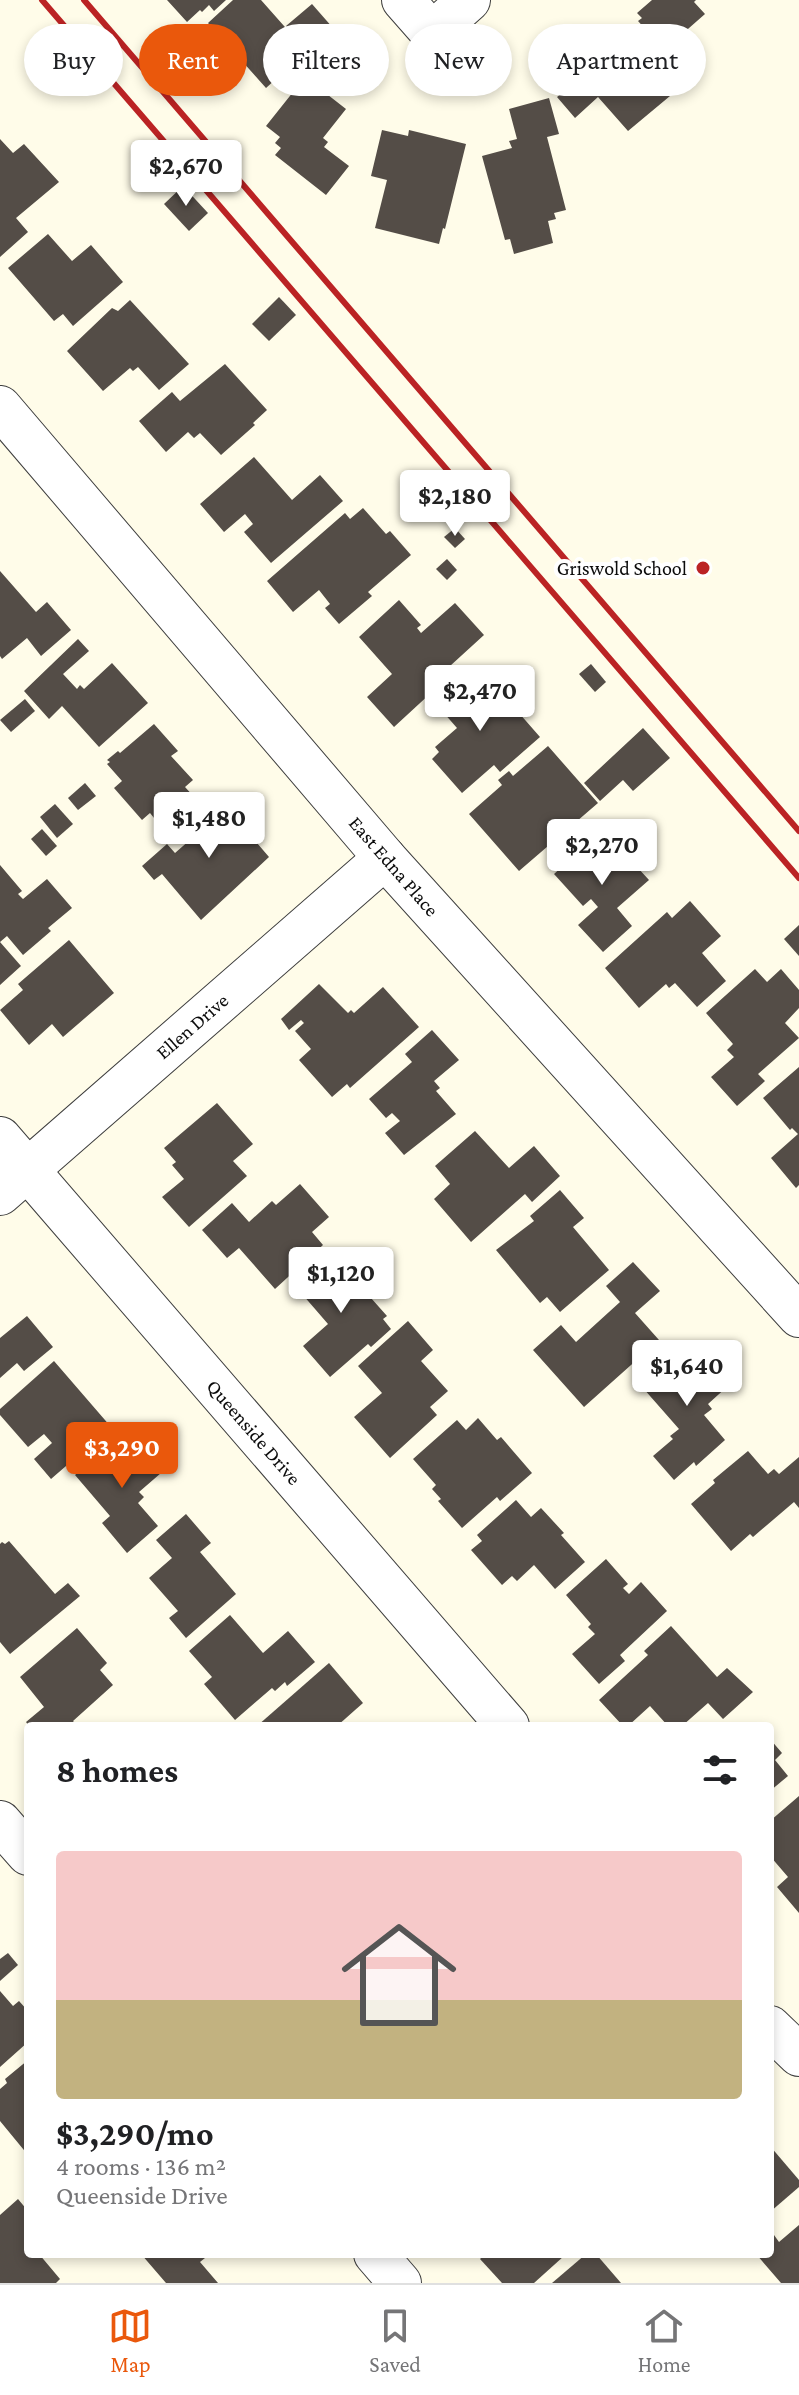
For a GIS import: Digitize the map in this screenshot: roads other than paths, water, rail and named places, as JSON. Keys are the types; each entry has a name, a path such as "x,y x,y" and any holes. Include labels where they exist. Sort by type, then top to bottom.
{"street":[{"path":"403,0 432,33 469,0"},
{"name":"East Edna Place","path":"0,407 385,858 799,1316"},
{"name":"Ellen Drive","path":"14,1182 385,858"},
{"name":"Queenside Drive","path":"0,1138 14,1182 504,1722"},
{"path":"0,1822 24,1849"},
{"path":"774,2031 799,2055"},
{"path":"378,2258 400,2283"}],"railway":[{"path":"42,0 799,878"},
{"path":"84,0 799,831"}],"place":[{"name":"Griswold School","path":"703,568"}]}
